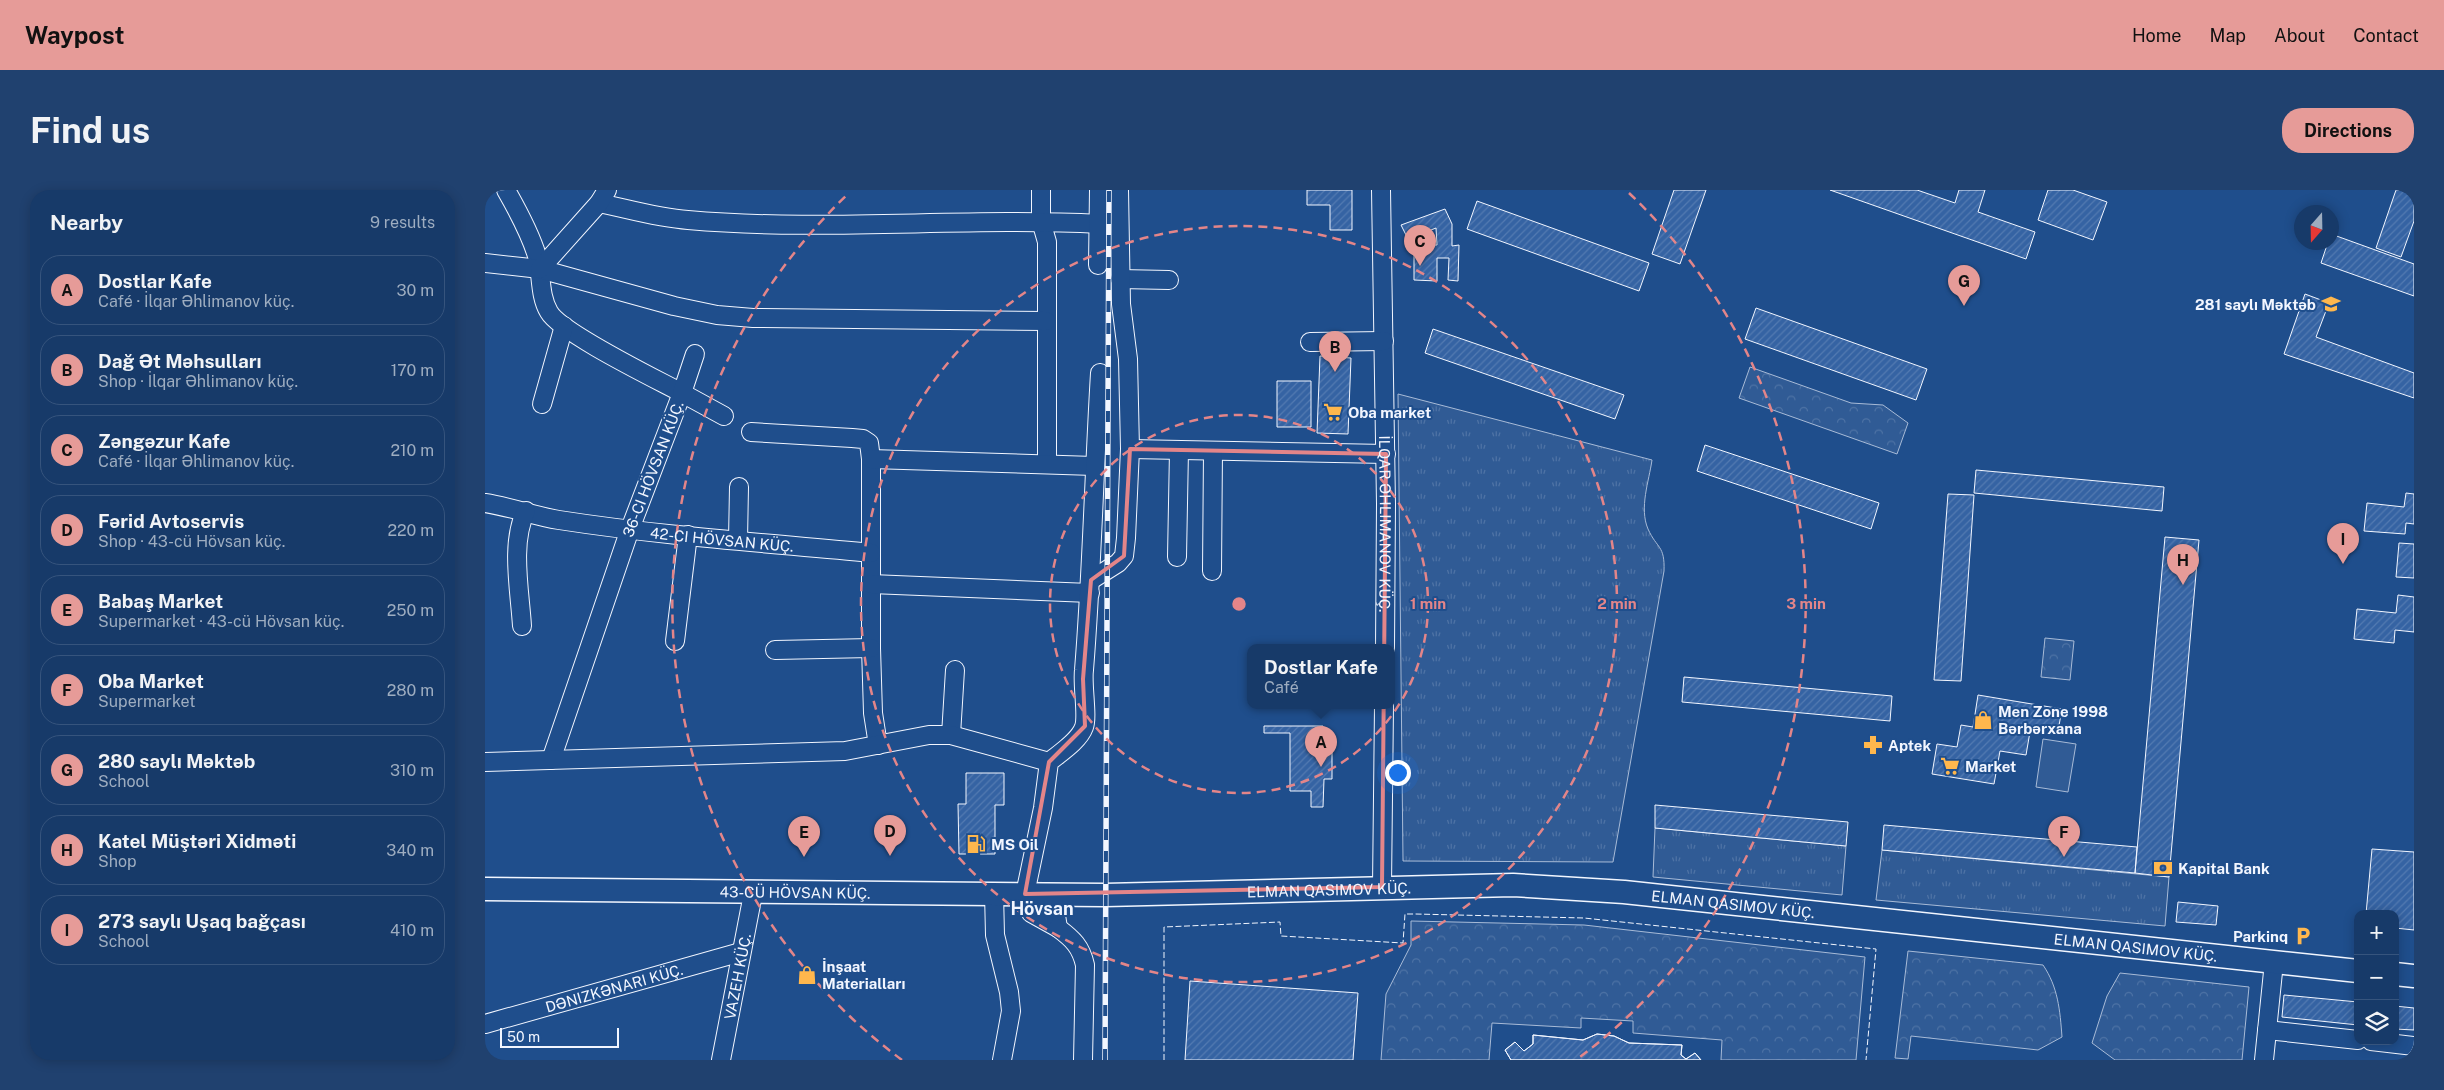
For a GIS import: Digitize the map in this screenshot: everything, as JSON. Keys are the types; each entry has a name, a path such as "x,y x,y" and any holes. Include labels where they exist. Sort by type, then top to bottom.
{"main road":[{"name":"43-CÜ HÖVSAN KÜÇ.","path":"485,889 753,894 994,893 1105,895 1513,885 1623,892 2354,971"},
{"path":"2399,974 2414,976"}],"street":[{"path":"507,190 530,237 540,269 543,297 549,313 564,326 599,348 724,416"},
{"path":"1041,190 1041,221 1047,242 1047,463"},
{"path":"1098,265 1099,190"},
{"path":"871,584 1091,586 1124,556 1130,449 1128,359 1120,279 1119,190"},
{"name":"İLQAR ƏHLIMANOV KÜÇ.","path":"1381,190 1386,454 1385,644"},
{"path":"540,269 603,196 686,220 758,224 1041,221 1100,224"},
{"path":"485,263 540,269 628,295 717,315 753,318 1046,320"},
{"path":"1120,279 1169,280"},
{"path":"543,404 564,326"},
{"path":"1310,342 1384,341"},
{"path":"551,760 630,529 695,354"},
{"path":"1083,1060 1085,965 1083,953 1076,941 1058,928 1031,913 1025,894 1043,808 1049,762 1079,736 1085,726 1083,679 1091,586 1094,466 1100,373"},
{"path":"751,432 863,439 869,443 871,459 871,648 873,712 878,745"},
{"path":"1130,449 1386,454"},
{"path":"1177,558 1179,450"},
{"path":"1212,571 1213,451"},
{"path":"871,459 1047,463 1094,466"},
{"path":"738,540 739,487"},
{"name":"42-CI HÖVSAN KÜÇ.","path":"485,504 525,511 557,520 871,554"},
{"path":"522,626 517,538 525,511"},
{"path":"675,641 688,535"},
{"path":"775,650 871,648"},
{"path":"951,736 955,670"},
{"path":"1382,887 1384,709"},
{"path":"485,762 845,751 929,735 951,736 1049,762"},
{"path":"994,893 995,935 1009,992 1011,1012 1002,1060"},
{"name":"VAZEH KÜÇ.","path":"721,1060 753,894"},
{"path":"1058,928 1055,909 1063,895"},
{"path":"485,1024 741,952"},
{"path":"2264,1060 2273,962"},
{"path":"2267,1030 2354,1040"},
{"path":"2399,1044 2414,1046"}],"highlighted area":[{"path":"1130,449 1386,454 1382,887 1025,894 1049,762 1085,726 1083,679 1091,580 1124,556"}],"green space":[{"path":"1750,367 1851,403 1883,405 1908,423 1897,454 1739,398"},
{"path":"1398,394 1652,460 1645,494 1644,512 1648,529 1662,552 1664,571 1613,862 1403,861"},
{"path":"2045,638 2074,641 2070,680 2041,677"},
{"path":"2043,739 2076,744 2068,792 2036,787"},
{"path":"1655,828 1846,846 1842,895 1653,877"},
{"path":"1882,850 2169,877 2165,926 1876,900"},
{"path":"1411,921 1584,925 1865,957 1856,1060 1721,1060 1722,1040 1633,1033 1633,1021 1581,1018 1581,1028 1492,1023 1489,1060 1381,1060 1386,994 1411,945"},
{"path":"1908,951 2043,965 2055,990 2062,1037 2038,1050 1911,1036 1908,1059 1895,1058"},
{"path":"2120,973 2249,987 2242,1060 2115,1060 2092,1043 2107,996"}],"building":[{"path":"1307,190 1352,190 1352,230 1330,230 1330,205 1307,205"},
{"path":"1674,190 1706,190 1680,264 1652,254"},
{"path":"1830,190 1917,190 1955,203 1959,190 1985,190 1978,212 2035,232 2026,259"},
{"path":"2048,190 2073,190 2107,202 2093,240 2038,220"},
{"path":"2396,190 2414,190 2414,221 2401,257 2376,248"},
{"path":"1477,201 1649,263 1639,291 1467,229"},
{"path":"1445,209 1452,224 1452,246 1459,245 1458,281 1448,280 1449,258 1437,258 1437,281 1414,280 1414,245 1437,245 1436,228 1408,239 1401,225"},
{"path":"2339,237 2414,264 2414,296 2321,263 2325,250 2339,250"},
{"path":"2305,294 2329,303 2316,337 2414,373 2414,398 2284,354"},
{"path":"1756,308 1927,369 1916,400 1745,339"},
{"path":"1433,329 1624,395 1615,419 1425,353"},
{"path":"1320,356 1351,358 1348,434 1317,433"},
{"path":"1277,381 1311,381 1311,427 1277,427"},
{"path":"1705,445 1879,503 1871,529 1697,471"},
{"path":"1976,470 2164,487 2162,511 1974,493"},
{"path":"2406,493 2414,494 2414,524 2406,523 2405,534 2364,531 2367,503 2404,507"},
{"path":"1948,494 1974,495 1961,681 1934,680"},
{"path":"2165,537 2199,540 2169,877 2135,873"},
{"path":"2399,543 2414,544 2414,578 2396,577"},
{"path":"2398,595 2414,597 2414,632 2395,630 2394,643 2354,639 2357,609 2396,613"},
{"path":"1684,677 1892,696 1890,721 1682,702"},
{"path":"1978,695 2062,709 2058,731 2031,726 2026,755 2000,751 1994,784 1932,774 1937,744 1957,747 1961,725 1973,727"},
{"path":"1264,726 1323,726 1323,742 1332,742 1332,779 1324,779 1323,807 1311,807 1311,791 1290,791 1290,733 1264,733"},
{"path":"966,773 1004,773 1004,805 995,805 995,854 959,854 958,804 966,804"},
{"path":"1655,805 1848,822 1846,846 1655,828"},
{"path":"1884,825 2137,847 2135,873 1882,850"},
{"path":"2372,849 2414,852 2414,930 2399,928 2399,910 2366,910"},
{"path":"2178,902 2218,906 2216,925 2176,922"},
{"path":"1190,981 1358,993 1353,1060 1185,1060"},
{"path":"2284,995 2354,1002 2354,1025 2282,1017"},
{"path":"2399,1006 2414,1008 2414,1030 2399,1029"},
{"path":"1597,1034 1614,1036 1629,1043 1682,1045 1681,1055 1686,1059 1695,1053 1701,1060 1511,1060 1505,1050 1515,1042 1524,1051 1533,1044 1533,1035 1583,1040"},
{"path":"1597,1034 1614,1036 1629,1043 1682,1045 1681,1055 1686,1059 1695,1053 1701,1060 1511,1060 1505,1050 1515,1042 1524,1051 1533,1044 1533,1035 1583,1040"}],"railway":[{"path":"1105,1060 1109,190"}],"fence":[{"path":"1164,1060 1164,927 1280,922 1281,936 1403,943 1405,914 1584,918 1876,949 1866,1060"}],"place":[{"name":"Zəngəzur Kafe","path":"1420,266"},
{"name":"281 saylı Məktəb","path":"2331,304"},
{"name":"280 saylı Məktəb","path":"1964,306"},
{"name":"Dağ Ət Məhsulları","path":"1335,372"},
{"name":"Oba market","path":"1333,412"},
{"name":"273 saylı Uşaq bağçası","path":"2343,564"},
{"name":"Katel Müştəri Xidməti","path":"2183,585"},
{"name":"Men Zone 1998 Bərbərxana","path":"1983,720"},
{"name":"Aptek","path":"1873,745"},
{"name":"Market","path":"1950,766"},
{"name":"Dostlar Kafe","path":"1321,767"},
{"name":"MS Oil","path":"976,844"},
{"name":"Fərid Avtoservis","path":"890,856"},
{"name":"Babaş Market","path":"804,857"},
{"name":"Oba Market","path":"2064,857"},
{"name":"Kapital Bank","path":"2163,868"},
{"name":"Parkinq","path":"2303,936"},
{"name":"İnşaat Materialları","path":"807,975"}],"district":[{"name":"Hövsan","path":"1042,908"}]}
